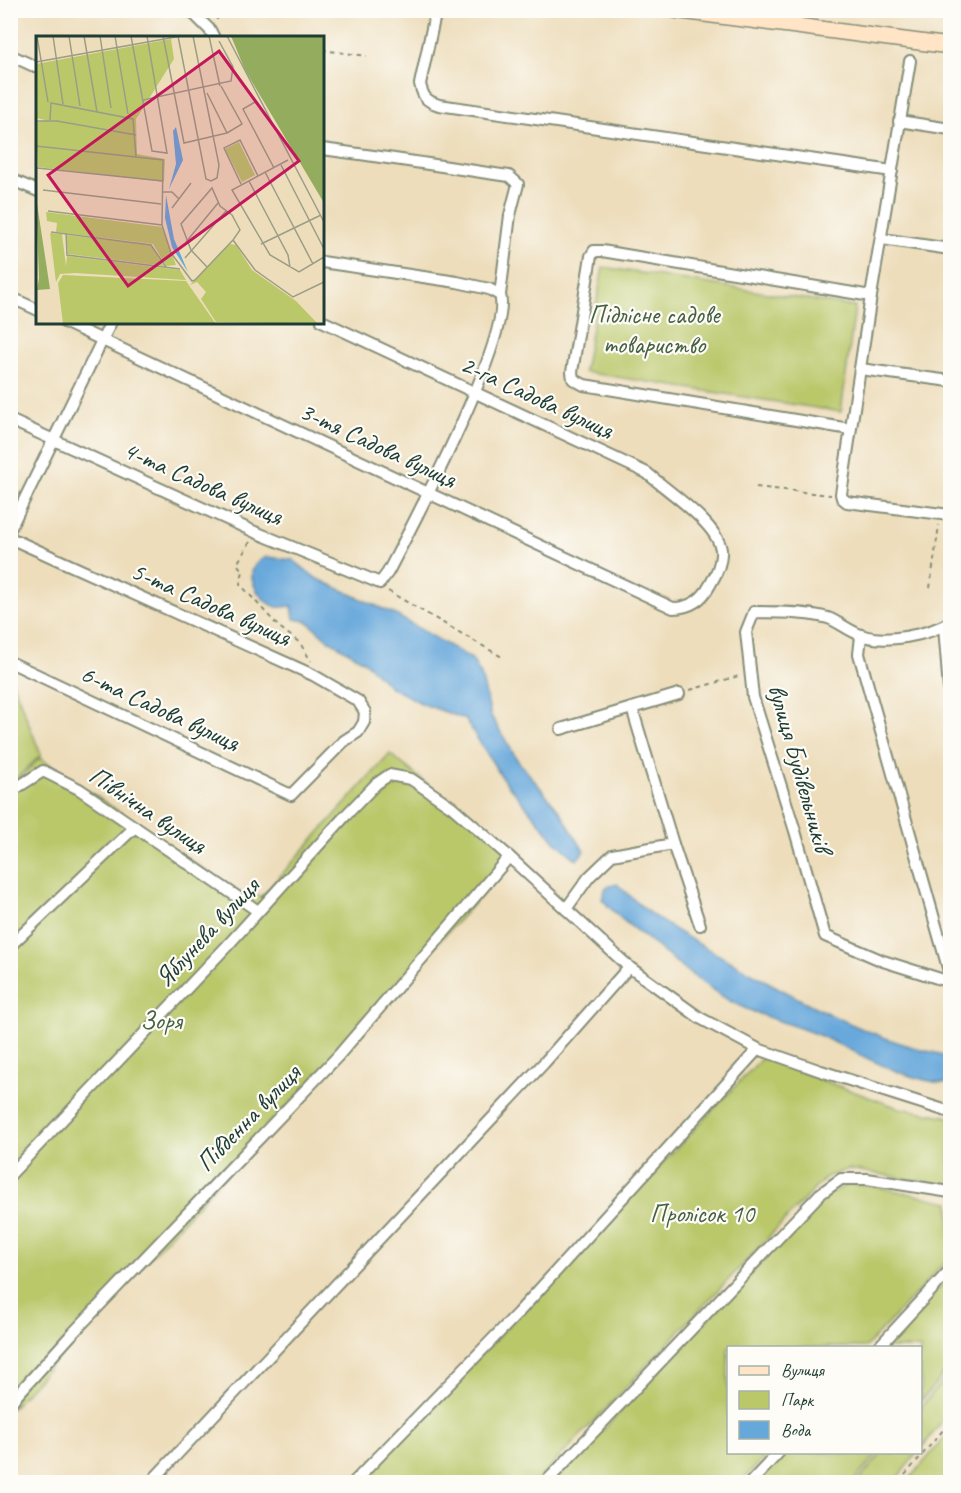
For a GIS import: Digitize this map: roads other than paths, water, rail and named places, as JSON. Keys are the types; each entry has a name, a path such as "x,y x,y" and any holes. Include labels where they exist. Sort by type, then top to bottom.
{"street":[{"path":"190,10 213,36"},
{"path":"436,10 420,84 423,96 429,102 892,171"},
{"path":"674,10 951,46"},
{"path":"10,55 36,67"},
{"path":"910,61 850,429 842,498 859,504 946,515"},
{"path":"899,121 951,129"},
{"path":"324,149 509,176 518,184 510,215 500,295 502,301 495,334 475,393 429,493"},
{"path":"10,178 36,189"},
{"path":"882,239 951,249"},
{"path":"850,429 584,386 573,379 572,372 591,256 594,251 871,296"},
{"path":"324,262 457,282 489,289 500,295"},
{"path":"10,297 36,309"},
{"name":"2-га Садова вулиця","path":"324,322 647,473 687,505 716,537 721,548 720,563 710,586 697,602 684,608 673,608"},
{"name":"3-тя Садова вулиця","path":"68,324 673,608"},
{"path":"10,529 110,324"},
{"path":"860,369 951,381"},
{"name":"4-та Садова вулиця","path":"10,420 255,532 380,583 429,493"},
{"name":"5-та Садова вулиця","path":"10,538 313,675 358,701 365,712 364,722 358,732"},
{"name":"вулиця Будівельників","path":"861,636 827,618 780,612 754,612 746,632 753,697 825,936 883,961 951,982"},
{"path":"951,702 947,624 924,633 888,639 861,636 859,654 951,975"},
{"name":"6-та Садова вулиця","path":"10,662 291,795 344,741 358,732"},
{"path":"561,729 679,694"},
{"path":"632,708 700,925"},
{"name":"Північна вулиця","path":"10,792 43,771 79,789 258,911"},
{"name":"Яблунева вулиця","path":"10,1175 346,814 376,784 389,775 411,779 452,807 509,857"},
{"path":"10,946 135,827"},
{"path":"566,909 589,877 612,855 673,844"},
{"path":"509,857 629,967 700,1018 758,1049 951,1112"},
{"name":"Південна вулиця","path":"10,1403 72,1334 338,1056 509,857"},
{"path":"151,1482 544,1063 629,967"},
{"path":"354,1482 518,1313 758,1049"},
{"path":"546,1482 820,1194 841,1179 867,1179 951,1192"},
{"path":"879,1346 951,1270"},
{"path":"751,1482 777,1454"}],"water":[{"path":"267,557 293,560 316,578 394,614 472,659 481,675 491,716 518,761 559,810 584,851 577,860 556,842 503,779 465,719 423,704 390,687 364,661 327,639 307,621 294,619 292,606 277,607 266,601 254,584 252,571 260,560"},
{"path":"617,884 664,923 703,947 803,1001 875,1034 950,1056 950,1084 900,1073 823,1037 753,1012 730,1001 687,971 612,910 602,899 606,887"}],"park label":[{"name":"Підлісне садове товариство","path":"654,329"},
{"name":"Зоря","path":"161,1020"},
{"name":"Пролісок 10","path":"702,1213"}]}
